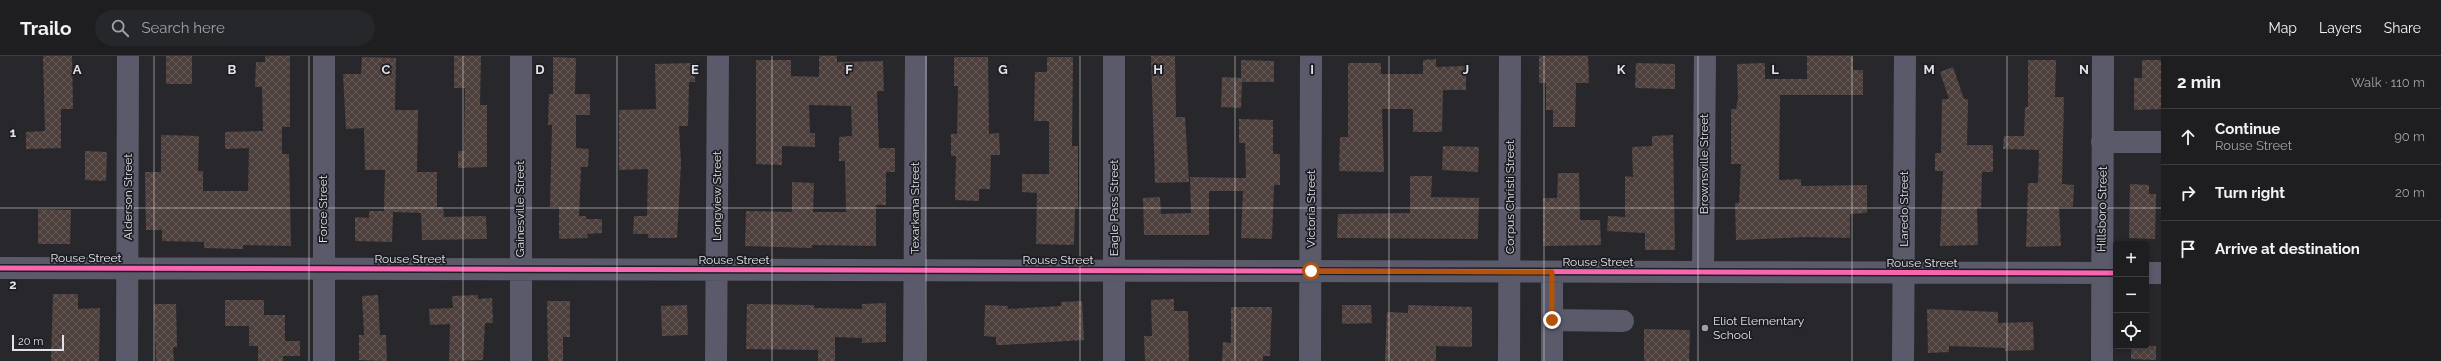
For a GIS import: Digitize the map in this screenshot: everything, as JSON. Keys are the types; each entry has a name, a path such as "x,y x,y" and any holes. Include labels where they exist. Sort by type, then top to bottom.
{"street":[{"name":"Alderson Street","path":"127,361 128,56"},
{"name":"Force Street","path":"324,56 324,361"},
{"name":"Gainesville Street","path":"521,56 521,361"},
{"name":"Longview Street","path":"716,361 718,56"},
{"name":"Texarkana Street","path":"914,361 916,56"},
{"name":"Eagle Pass Street","path":"1114,56 1114,361"},
{"name":"Victoria Street","path":"1310,361 1311,56"},
{"name":"Corpus Christi Street","path":"1509,361 1510,56"},
{"name":"Brownsville Street","path":"1703,272 1705,56"},
{"name":"Laredo Street","path":"1903,361 1905,56"},
{"name":"Hillsboro Street","path":"2102,361 2109,273 2102,142 2103,56"},
{"path":"2102,142 2161,142"},
{"name":"Rouse Street","path":"0,268 2109,273"},
{"path":"1552,272 1552,361"},
{"path":"2149,273 2161,273"},
{"path":"1552,320 1623,321"}],"building":[{"path":"43,56 72,56 73,109 61,109 61,148 26,149 26,132 45,131"},
{"path":"166,56 192,56 192,84 166,84"},
{"path":"265,56 290,56 290,127 282,127 282,154 289,154 291,246 243,245 243,249 204,248 204,242 162,241 162,230 146,230 145,172 161,172 161,135 199,136 198,171 203,171 203,191 248,191 249,148 225,149 225,132 263,131 262,87 255,87 256,62 265,62"},
{"path":"454,56 481,56 480,105 487,105 487,167 458,168 458,151 464,151 465,88 454,88"},
{"path":"819,56 837,56 837,62 883,61 884,91 877,91 879,148 895,148 895,172 886,172 886,205 876,205 876,246 812,245 812,248 745,246 746,211 792,212 792,182 814,183 813,212 846,212 845,161 839,161 839,137 852,136 851,106 809,105 810,133 815,133 815,147 782,146 782,165 756,164 756,60 791,60 791,76 819,77"},
{"path":"1151,56 1175,56 1176,117 1185,117 1189,182 1155,183"},
{"path":"1539,56 1588,56 1589,83 1576,83 1575,127 1553,127 1553,110 1546,110 1546,83 1539,83"},
{"path":"1807,56 1853,56 1853,70 1863,70 1863,95 1780,95 1779,180 1801,179 1801,186 1867,185 1867,213 1850,214 1850,238 1808,237 1736,240 1735,203 1739,203 1741,164 1731,164 1731,109 1736,109 1738,99 1737,64 1765,63 1765,79 1807,79"},
{"path":"362,57 396,58 395,110 418,110 417,172 437,172 437,207 443,207 444,217 486,216 487,239 422,240 421,213 393,212 392,242 355,241 355,217 369,218 369,211 384,211 385,170 365,170 364,128 346,129 343,74 361,74"},
{"path":"553,57 576,58 575,94 590,94 590,115 576,115 576,148 589,149 588,167 581,167 579,216 586,216 586,219 602,219 602,233 587,234 588,238 559,239 559,207 550,207 552,125 548,125 549,94 553,94"},
{"path":"954,57 988,57 989,134 999,133 1000,155 991,155 990,189 979,189 979,201 955,200 956,156 951,156 951,134 957,134 958,86 954,86"},
{"path":"1047,57 1073,57 1072,146 1078,146 1078,207 1075,207 1074,245 1036,244 1037,193 1022,192 1022,174 1049,174 1049,121 1034,121 1035,72 1047,72"},
{"path":"1436,59 1436,67 1466,66 1466,90 1443,90 1442,132 1413,132 1413,109 1382,109 1384,172 1339,171 1340,137 1348,137 1348,63 1381,63 1381,74 1423,74 1423,60"},
{"path":"1241,60 1274,61 1274,82 1242,82 1241,108 1221,107 1222,77 1241,78"},
{"path":"2028,60 2056,60 2055,97 2064,97 2062,184 2074,185 2073,207 2059,207 2061,246 2026,247 2028,183 2038,183 2039,150 2003,149 2004,136 2024,136 2025,107 2028,107"},
{"path":"2142,60 2161,60 2161,109 2134,110 2134,78 2142,78"},
{"path":"695,63 695,82 689,82 688,126 679,126 681,163 677,238 648,238 648,234 633,234 634,216 647,216 648,169 619,170 619,110 656,109 655,64"},
{"path":"1636,63 1675,64 1675,89 1635,88"},
{"path":"1953,67 1964,99 1968,99 1967,145 1993,145 1993,172 1982,172 1981,208 1977,208 1978,245 1940,246 1943,171 1935,171 1935,153 1941,153 1942,99 1949,99 1940,72"},
{"path":"1239,119 1273,120 1273,154 1280,154 1280,185 1274,185 1272,239 1241,238 1243,191 1209,191 1209,235 1144,235 1143,198 1160,197 1161,214 1191,213 1190,177 1246,178 1245,143 1239,143"},
{"path":"1673,135 1675,250 1645,250 1645,233 1607,231 1608,216 1625,217 1625,176 1633,177 1632,147 1652,146 1652,136"},
{"path":"1443,146 1479,147 1478,172 1442,170"},
{"path":"85,151 107,152 106,181 85,180"},
{"path":"1558,173 1579,173 1580,220 1600,220 1601,245 1543,246 1543,198 1557,198"},
{"path":"1410,176 1432,176 1431,197 1479,198 1478,239 1337,238 1338,214 1410,213"},
{"path":"2130,184 2149,185 2149,194 2156,194 2155,239 2129,238"},
{"path":"38,209 71,210 70,244 38,244"},
{"path":"53,294 78,294 78,309 100,308 99,361 51,361"},
{"path":"378,295 380,335 386,335 387,361 359,360 359,335 364,335 362,296"},
{"path":"478,295 478,299 492,298 493,323 485,323 483,360 449,361 450,324 430,325 429,309 453,308 452,296"},
{"path":"1174,299 1174,311 1188,311 1189,361 1145,361 1144,336 1152,336 1151,300"},
{"path":"225,300 264,300 264,315 285,315 285,341 300,341 300,356 283,356 283,361 258,361 258,346 249,346 249,326 225,326"},
{"path":"547,301 570,301 570,337 563,337 563,361 548,361"},
{"path":"1082,301 1084,340 996,345 996,337 984,336 985,305 1008,306 1008,309 1061,306 1061,302"},
{"path":"886,303 886,342 862,343 862,338 835,337 835,361 818,361 818,350 746,349 747,304 814,305 814,308 862,309 862,304"},
{"path":"154,304 176,304 177,347 173,347 174,361 156,361"},
{"path":"687,305 688,335 662,336 661,306"},
{"path":"1342,305 1371,305 1372,323 1342,324"},
{"path":"1408,305 1472,307 1472,347 1436,346 1436,361 1385,361 1387,312 1408,313"},
{"path":"1231,307 1272,307 1270,356 1263,356 1263,361 1222,361 1223,342 1231,343"},
{"path":"1927,309 1998,312 1998,323 2033,322 2034,350 2005,351 2005,348 1949,346 1949,352 1928,353"},
{"path":"1644,329 1690,330 1689,361 1644,361"},
{"path":"2149,346 2156,346 2156,360 2131,359 2131,349 2149,349"}],"cycle path":[{"path":"0,268 2113,273"}],"place":[{"name":"Eliot Elementary School","path":"1705,328"}],"route":[{"path":"1311,271 1552,272 1552,320"}]}
